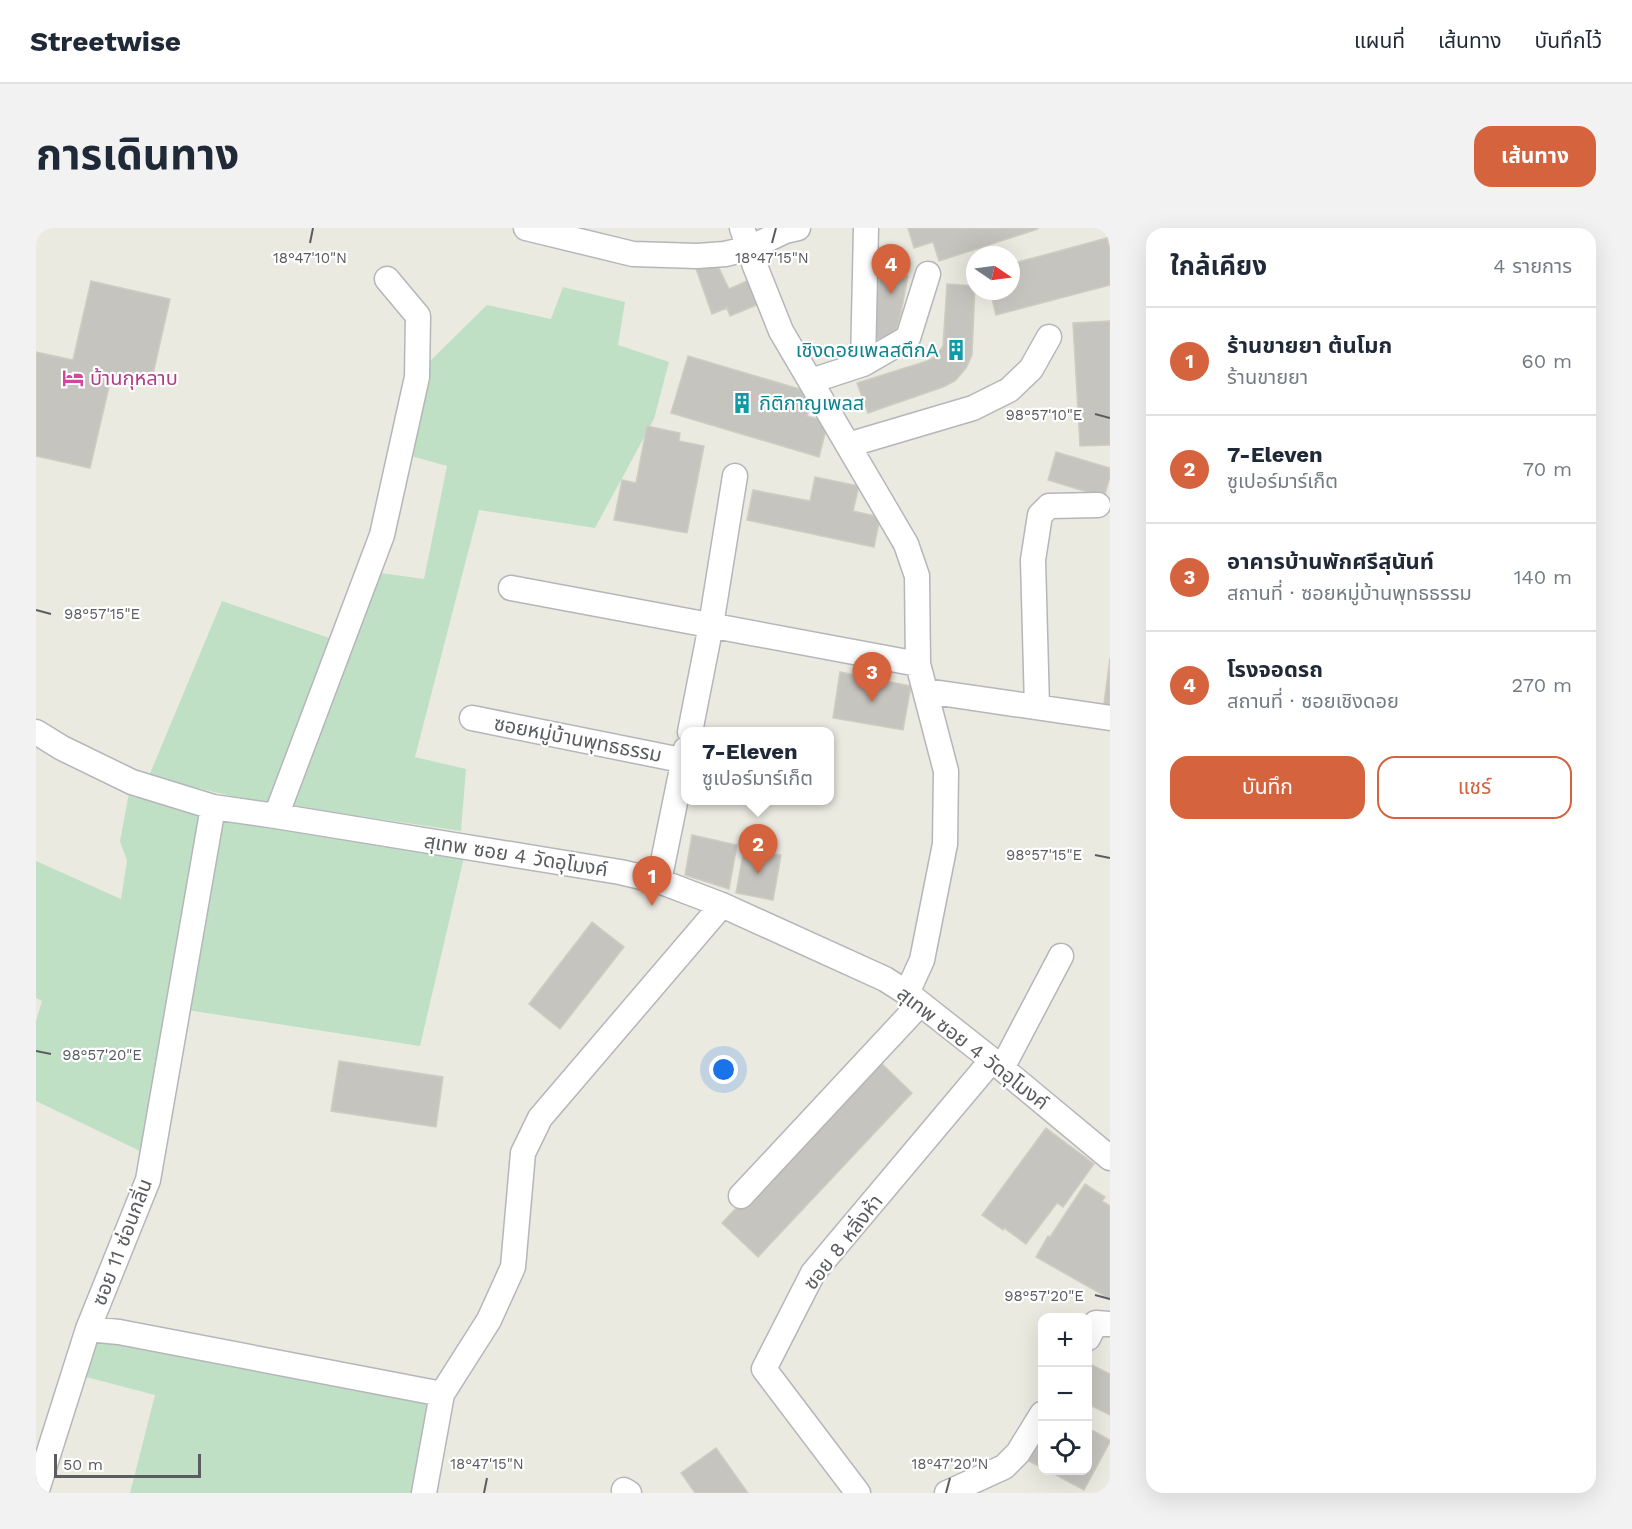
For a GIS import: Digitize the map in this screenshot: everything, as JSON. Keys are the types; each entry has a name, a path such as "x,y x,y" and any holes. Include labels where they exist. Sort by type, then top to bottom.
{"street":[{"path":"526,228 633,254 697,256 725,254 746,238 798,228"},
{"path":"863,364 866,228"},
{"path":"741,1196 914,999 945,844 946,771 918,664 917,576 906,544 782,331 746,238"},
{"path":"811,381 863,364 908,338 928,274"},
{"path":"276,816 382,535 417,377 417,316 387,279"},
{"path":"848,445 973,408 1009,390 1032,369 1049,337"},
{"name":"ซอยหมู่บ้านพุทธธรรม","path":"691,727 711,625 735,476"},
{"path":"1037,707 1033,560 1040,515 1049,506 1098,505"},
{"path":"511,588 918,664"},
{"path":"926,691 1110,718"},
{"name":"ซอยหมู่บ้านพุทธธรรม","path":"472,718 681,756"},
{"name":"สุเทพ ซอย 4 วัดอุโมงค์","path":"36,732 62,748 132,782 213,807 620,872 659,881 722,905 885,979 997,1064 1110,1158"},
{"name":"ซอยหมู่บ้านพุทธธรรม","path":"659,881 681,776"},
{"name":"ซอย 11 ซ่อนกลิ่น","path":"36,1493 88,1329 148,1180 213,807"},
{"path":"424,1493 442,1394 489,1320 513,1267 523,1153 540,1118 722,905"},
{"path":"997,1064 1061,956"},
{"name":"ซอย 8 หลิ่งห้า","path":"858,1493 764,1370 813,1274 997,1064"},
{"path":"1092,1330 1096,1323 1110,1324"},
{"path":"88,1329 119,1332 442,1394"},
{"path":"947,1493 1004,1467 1018,1453 1038,1420"}],"green space":[{"path":"563,287 625,302 618,345 669,362 654,419 595,528 479,510 415,757 466,769 461,831 291,806 381,573 424,579 447,466 411,456 429,362 487,305 551,319"},
{"path":"222,601 335,640 271,806 149,776"},
{"path":"129,793 206,812 144,1153 36,1101 36,1021 42,1001 36,998 36,861 121,899 127,861 120,841"},
{"path":"219,817 465,853 420,1046 187,1010"},
{"path":"94,1338 433,1401 415,1493 130,1493 155,1395 86,1377"}],"building":[{"path":"908,228 1038,229 985,246 966,246 966,252 939,261 933,242 914,248"},
{"path":"1107,238 1110,250 1110,285 996,315 992,300 1020,300 1020,262"},
{"path":"715,260 729,289 749,280 759,304 730,316 727,308 712,314 696,269"},
{"path":"882,270 908,276 893,342 868,337"},
{"name":"บ้านกุหลาบ","path":"91,281 170,299 151,383 112,374 90,468 36,456 36,352 73,360"},
{"name":"เชิงดอยเพลสตึกA","path":"947,284 966,285 966,300 974,300 972,355 966,368 955,381 943,387 868,413 857,383 927,361 936,356 943,346"},
{"path":"1110,321 1110,445 1080,446 1073,323"},
{"name":"กิติกาญเพลส","path":"688,356 813,393 807,416 828,422 819,457 671,413"},
{"path":"647,426 680,433 679,441 704,446 687,533 614,520 622,480 636,483"},
{"path":"1056,452 1110,468 1110,477 1104,497 1048,480"},
{"path":"815,477 859,486 853,511 880,517 874,547 747,520 753,490 810,501"},
{"path":"1110,658 1110,712 1103,711"},
{"path":"840,672 911,686 903,730 833,718"},
{"path":"692,835 737,845 729,889 685,875"},
{"path":"744,849 781,855 773,900 736,893"},
{"path":"592,922 624,947 560,1029 529,1004"},
{"path":"877,1059 912,1093 758,1257 722,1223"},
{"path":"339,1061 443,1077 436,1127 331,1111"},
{"path":"1046,1128 1094,1164 1063,1207 1057,1203 1026,1244 982,1215"},
{"path":"1085,1184 1105,1197 1102,1201 1110,1206 1110,1299 1036,1257"},
{"path":"1092,1365 1110,1374 1110,1415 1092,1406"},
{"path":"1092,1430 1110,1442 1084,1490 1056,1475 1092,1475"},
{"path":"1038,1439 1038,1466 1027,1460"},
{"path":"716,1448 748,1493 695,1493 681,1473"}],"place":[{"name":"โรงจอดรถ","path":"891,294"},
{"name":"เชิงดอยเพลสตึกA","path":"956,350"},
{"name":"บ้านกุหลาบ","path":"73,378"},
{"name":"กิติกาญเพลส","path":"742,403"},
{"name":"อาคารบ้านพักศรีสุนันท์","path":"872,702"},
{"name":"7-Eleven","path":"758,874"},
{"name":"ร้านขายยา ต้นโมก","path":"652,906"}]}
